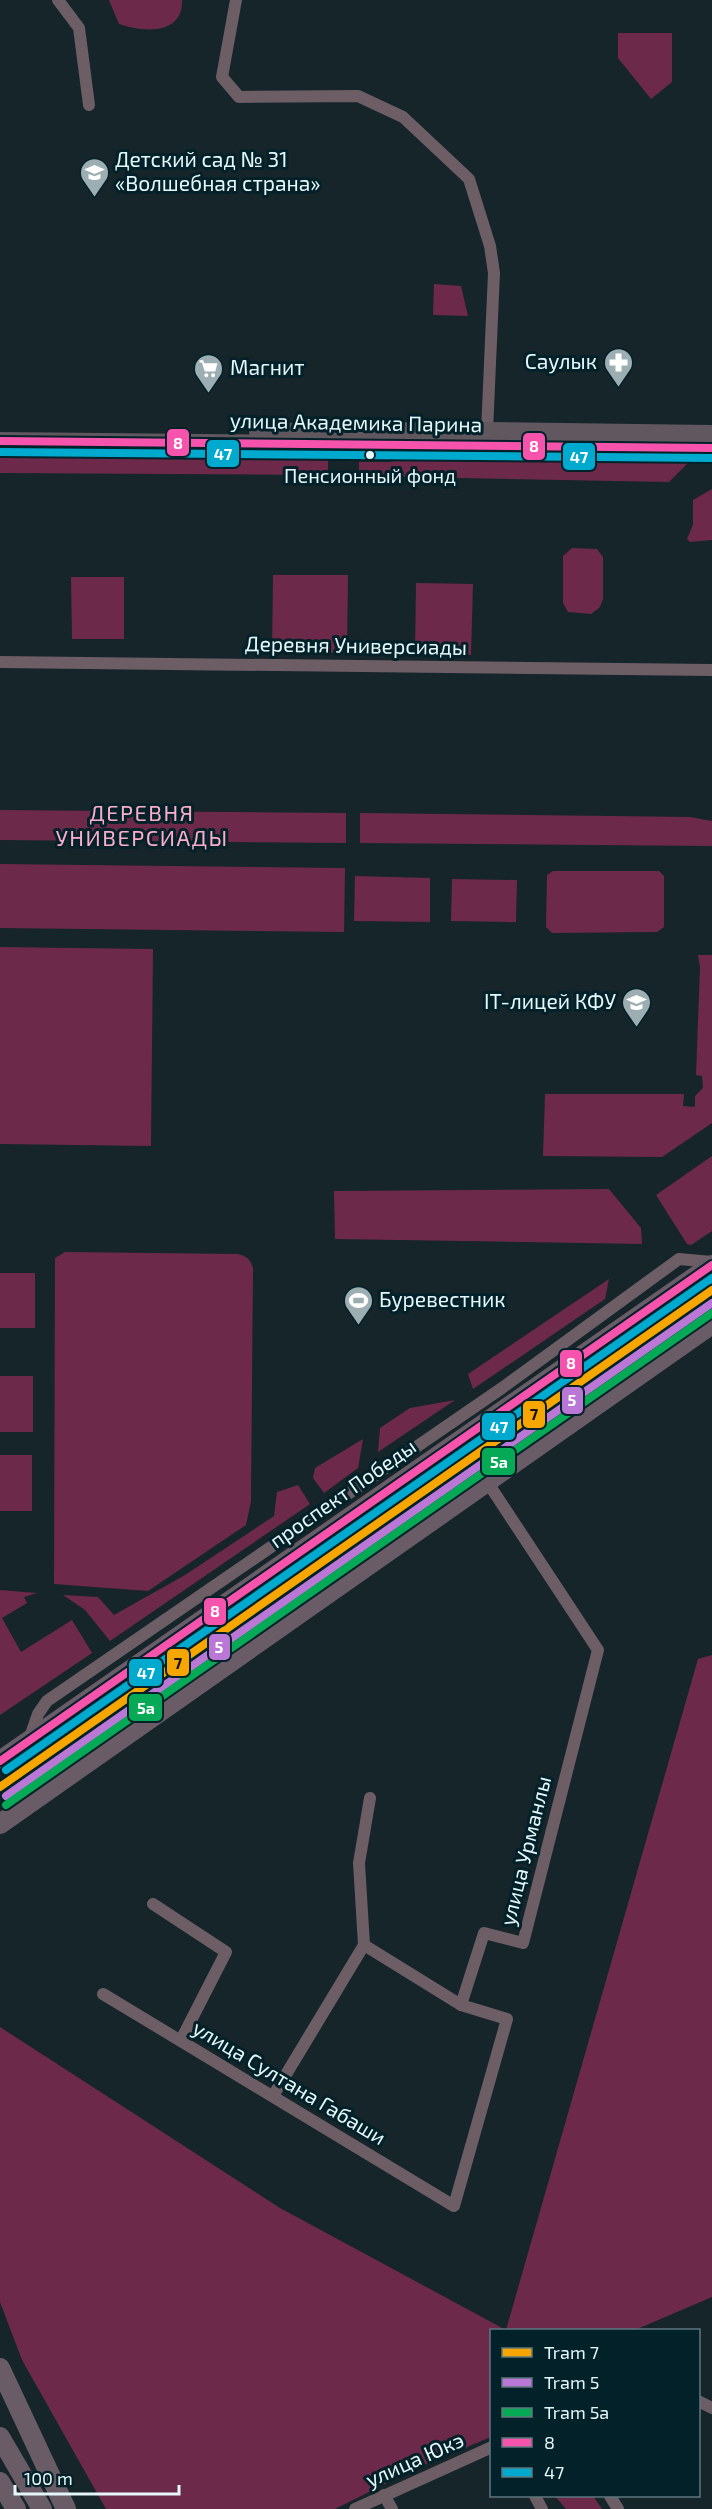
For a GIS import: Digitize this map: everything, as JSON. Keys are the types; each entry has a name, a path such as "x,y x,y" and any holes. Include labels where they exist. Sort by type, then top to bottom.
{"main road":[{"name":"улица Академика Парина","path":"0,430 258,438"},
{"name":"улица Академика Парина","path":"0,441 258,438 487,439 712,434"},
{"name":"улица Академика Парина","path":"487,439 712,448"},
{"name":"проспект Победы","path":"0,1761 712,1263"},
{"path":"0,1824 712,1324"},
{"path":"0,2367 66,2509"},
{"path":"0,2437 42,2509"},
{"path":"0,2482 16,2509"}],"street":[{"path":"58,0 79,28 89,105"},
{"path":"236,0 222,77 240,97 358,96 403,117 469,179 490,246 494,273 487,439"},
{"name":"Деревня Универсиады","path":"0,662 712,670"},
{"path":"27,1744 38,1714 47,1701 502,1388 679,1259 712,1263"},
{"name":"улица Урманлы","path":"461,2005 484,1933 523,1943 598,1650 488,1483"},
{"path":"273,2096 364,1945 359,1863 370,1798"},
{"path":"153,1904 226,1952 181,2040"},
{"path":"364,1945 461,2005"},
{"name":"улица Султана Габаши","path":"103,1994 454,2206 507,2019 461,2005"},
{"name":"улица Юкэ","path":"355,2509 490,2448"},
{"path":"384,2495 392,2509"}],"shaded area":[{"path":"109,0 182,0 181,12 169,26 139,29 119,24"},
{"path":"618,33 672,33 672,82 651,99 618,58"},
{"path":"434,284 461,286 468,316 433,315"},
{"path":"0,452 295,455 328,458 328,475 0,473"},
{"path":"423,455 690,461 669,482 359,476 359,462 389,462"},
{"path":"712,489 712,540 690,542 687,539 693,525 693,500"},
{"path":"572,548 597,549 603,557 603,599 600,607 591,614 568,612 563,603 563,556"},
{"path":"273,575 348,575 347,653 272,652"},
{"path":"71,577 124,577 124,639 72,639"},
{"path":"416,583 473,584 471,655 415,654"},
{"path":"0,810 346,813 346,843 0,840"},
{"path":"360,813 690,817 712,821 712,846 360,843"},
{"path":"0,864 345,868 344,932 0,928"},
{"path":"553,871 659,871 664,876 664,927 657,932 552,933 546,927 547,875"},
{"path":"355,876 430,878 430,922 354,921"},
{"path":"452,879 517,880 516,922 451,921"},
{"path":"0,947 153,949 151,1146 0,1144"},
{"path":"698,955 712,955 712,1123 662,1157 543,1156 545,1094 684,1094 683,1106 695,1107 695,1096 703,1088 702,1076 696,1075 700,967"},
{"path":"712,1156 712,1231 691,1245 687,1244 656,1195"},
{"path":"609,1189 641,1228 642,1244 335,1239 334,1191"},
{"path":"65,1252 237,1254 248,1258 253,1268 251,1501 246,1525 148,1591 54,1584 55,1258"},
{"path":"0,1273 35,1273 35,1328 0,1328"},
{"path":"609,1279 605,1299 473,1389 468,1374"},
{"path":"0,1376 33,1376 33,1432 0,1432"},
{"path":"455,1400 378,1452 380,1428 410,1408"},
{"path":"363,1439 358,1468 324,1493 313,1478 315,1468"},
{"path":"0,1455 32,1455 32,1511 0,1511"},
{"path":"298,1485 310,1504 110,1641 85,1610 63,1595 98,1597 114,1615 185,1575 274,1516 277,1492"},
{"path":"0,1590 37,1593 24,1597 27,1603 2,1618 21,1652 72,1620 92,1653 0,1715"},
{"path":"712,1655 712,2297 637,2329 506,2329 698,1659"},
{"path":"0,2027 280,2208 504,2329 490,2329 490,2437 419,2467 335,2509 106,2509 22,2360 0,2302"},
{"path":"556,2497 594,2497 602,2509 566,2509"}],"tram line":[{"name":"7","path":"0,1787 712,1290"},
{"name":"5","path":"6,1796 712,1303"},
{"name":"5а","path":"6,1805 712,1313"}],"transit line":[{"name":"8","path":"0,441 712,448"},
{"name":"47","path":"0,452 712,458"},
{"name":"8","path":"0,1761 712,1265"},
{"name":"47","path":"6,1770 712,1278"}],"place":[{"name":"Детский сад № 31 «Волшебная страна»","path":"94,198"},
{"name":"Саулык","path":"618,388"},
{"name":"Магнит","path":"209,394"},
{"name":"Пенсионный фонд","path":"370,455"},
{"name":"IT-лицей КФУ","path":"637,1028"},
{"name":"Буревестник","path":"358,1326"}],"district":[{"name":"ДЕРЕВНЯ УНИВЕРСИАДЫ","path":"142,826"}]}
